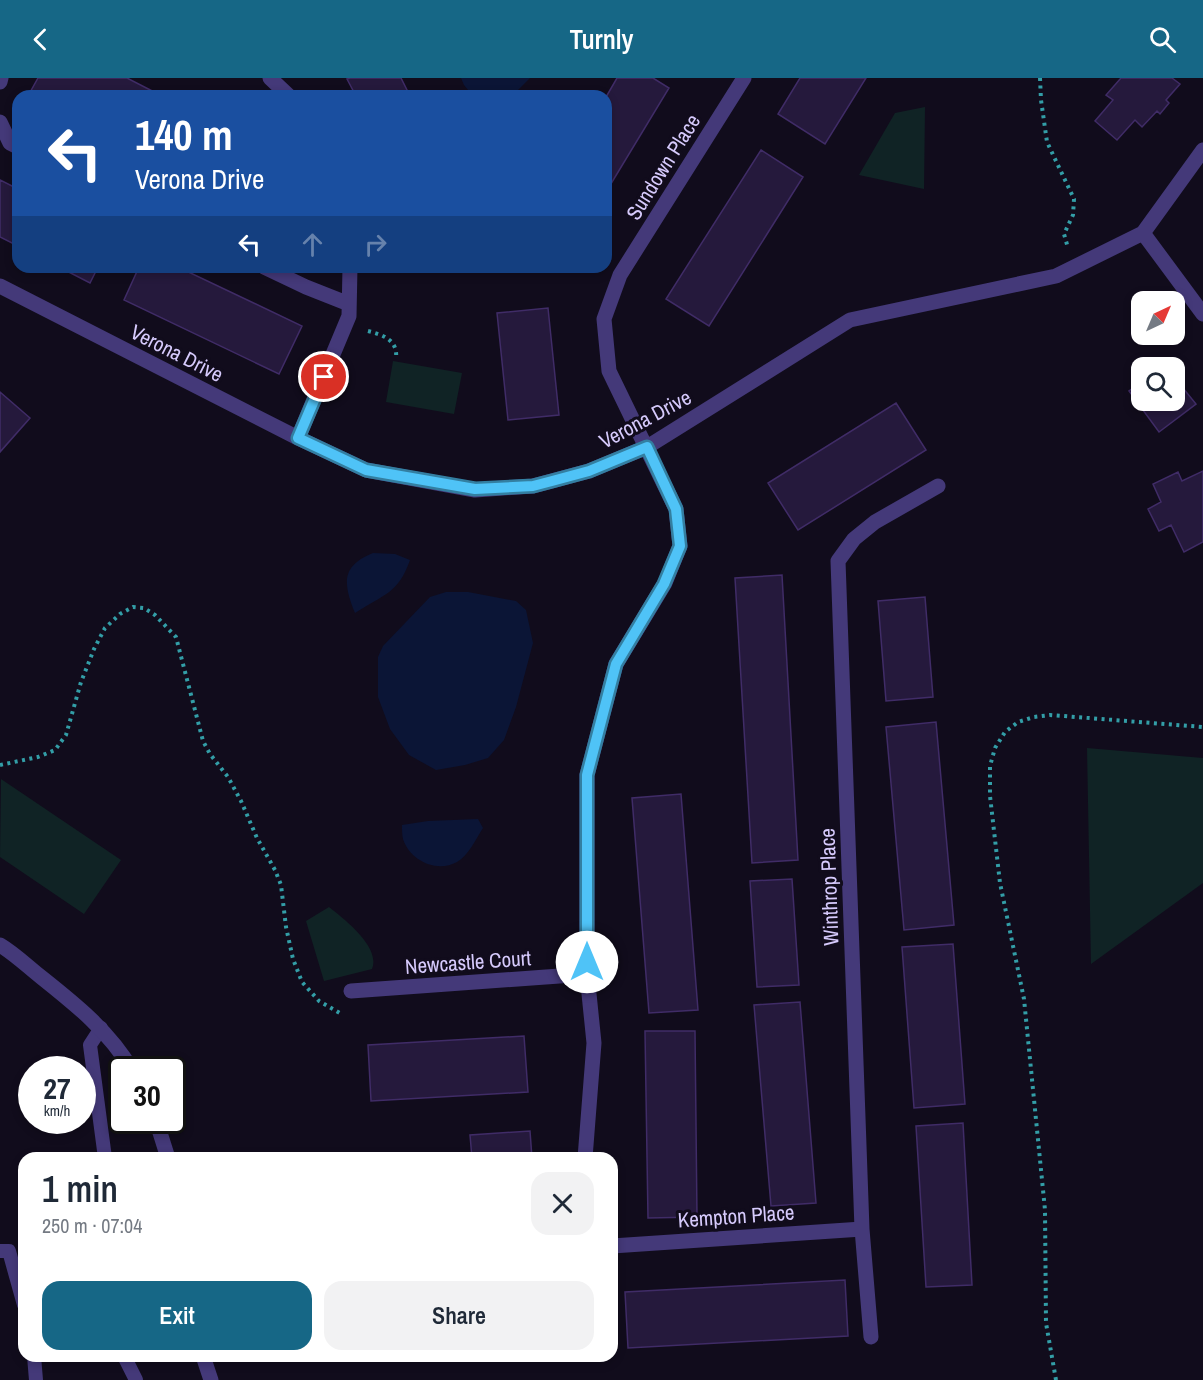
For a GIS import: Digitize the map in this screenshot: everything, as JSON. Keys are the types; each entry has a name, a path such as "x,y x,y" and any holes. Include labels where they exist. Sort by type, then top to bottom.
{"street":[{"path":"0,82 1,78"},
{"path":"270,78 283,90"},
{"name":"Sundown Place","path":"585,1152 594,1043 587,975 587,775 616,664 664,584 680,546 676,509 609,371 604,319 620,275 744,78"},
{"path":"0,122 12,144"},
{"name":"Verona Drive","path":"0,286 298,438 366,470 475,489 533,486 589,471 647,447 850,320 1056,276 1143,233 1203,150"},
{"path":"1143,233 1203,314"},
{"path":"276,273 306,288 349,304"},
{"path":"298,438 349,316 350,273"},
{"name":"Winthrop Place","path":"871,1337 862,1229 838,561 854,539 875,522 938,486"},
{"path":"0,945 72,1001 101,1028 124,1056"},
{"name":"Newcastle Court","path":"351,991 587,975"},
{"path":"160,1134 166,1152"},
{"name":"Kempton Place","path":"618,1246 862,1229"},
{"path":"205,1362 211,1380"}],"lane":[{"path":"101,1028 90,1045 104,1152"},
{"path":"0,1251 9,1251 18,1283"},
{"path":"34,1362 36,1380"},
{"path":"127,1362 136,1380"}],"path":[{"path":"1041,78 1041,100 1047,142 1074,199 1074,215 1064,234 1074,267"},
{"path":"368,331 383,335 393,343 397,350 396,358"},
{"path":"0,765 38,757 55,750 66,735 81,682 105,628 120,614 133,608 144,608 154,615 176,637 203,741 228,777 275,870 281,885 285,927 292,959 302,982 319,1001 343,1015"},
{"path":"1056,1380 1046,1323 1046,1210 1024,999 1000,883 990,796 990,766 995,748 1005,732 1018,722 1034,717 1050,715 1203,727"}],"green space":[{"path":"925,107 924,189 859,175 895,113"},
{"path":"393,361 462,373 454,414 386,402"},
{"path":"1087,748 1203,758 1203,883 1091,964"},
{"path":"1,779 121,860 84,914 0,857"},
{"path":"329,907 360,934 371,952 372,969 324,981 306,921"}],"water":[{"path":"461,78 530,78 518,90 468,90"},
{"path":"373,553 395,554 410,560 395,587 355,613 348,593 350,570 363,558"},
{"path":"446,592 468,592 516,601 526,610 533,643 516,707 504,740 488,758 436,770 409,755 390,729 378,697 378,657 383,646 430,597"},
{"path":"478,819 483,828 475,842 461,859 449,865 425,863 412,853 403,839 402,825 428,821"}],"building":[{"path":"38,78 127,78 150,90 31,90"},
{"path":"401,78 407,90 353,90 347,79"},
{"path":"617,78 653,78 669,88 612,182 612,90 610,90"},
{"path":"800,78 866,78 825,144 778,114"},
{"path":"1121,78 1172,78 1180,84 1166,100 1169,103 1160,114 1157,111 1142,127 1135,120 1117,140 1095,121 1113,100 1106,95"},
{"path":"761,150 803,177 709,326 666,299"},
{"path":"0,180 12,186 12,243 0,237"},
{"path":"71,273 95,273 90,283"},
{"path":"136,273 191,273 302,326 279,374 124,300"},
{"path":"548,308 559,415 508,420 497,313"},
{"path":"1185,390 1196,404 1159,432 1144,411 1185,411"},
{"path":"0,392 30,418 0,452"},
{"path":"896,403 926,450 798,530 768,483"},
{"path":"1203,471 1203,542 1184,552 1171,525 1159,531 1148,509 1161,502 1153,484 1178,472 1182,481"},
{"path":"782,575 798,860 752,863 735,578"},
{"path":"925,597 933,697 886,701 878,601"},
{"path":"936,722 954,925 904,930 886,727"},
{"path":"681,794 698,1010 649,1013 632,798"},
{"path":"792,879 799,985 757,987 750,881"},
{"path":"953,944 965,1104 914,1108 902,947"},
{"path":"800,1002 816,1203 771,1206 754,1005"},
{"path":"645,1031 695,1031 697,1217 648,1218"},
{"path":"524,1036 528,1092 371,1101 368,1045"},
{"path":"963,1123 972,1285 926,1287 916,1126"},
{"path":"530,1131 532,1152 471,1152 470,1135"},
{"path":"845,1280 848,1336 628,1348 625,1292"}],"route":[{"path":"324,377 298,438 366,470 475,489 533,486 589,471 647,447 676,509 680,546 664,584 616,664 587,775 587,962"}]}
